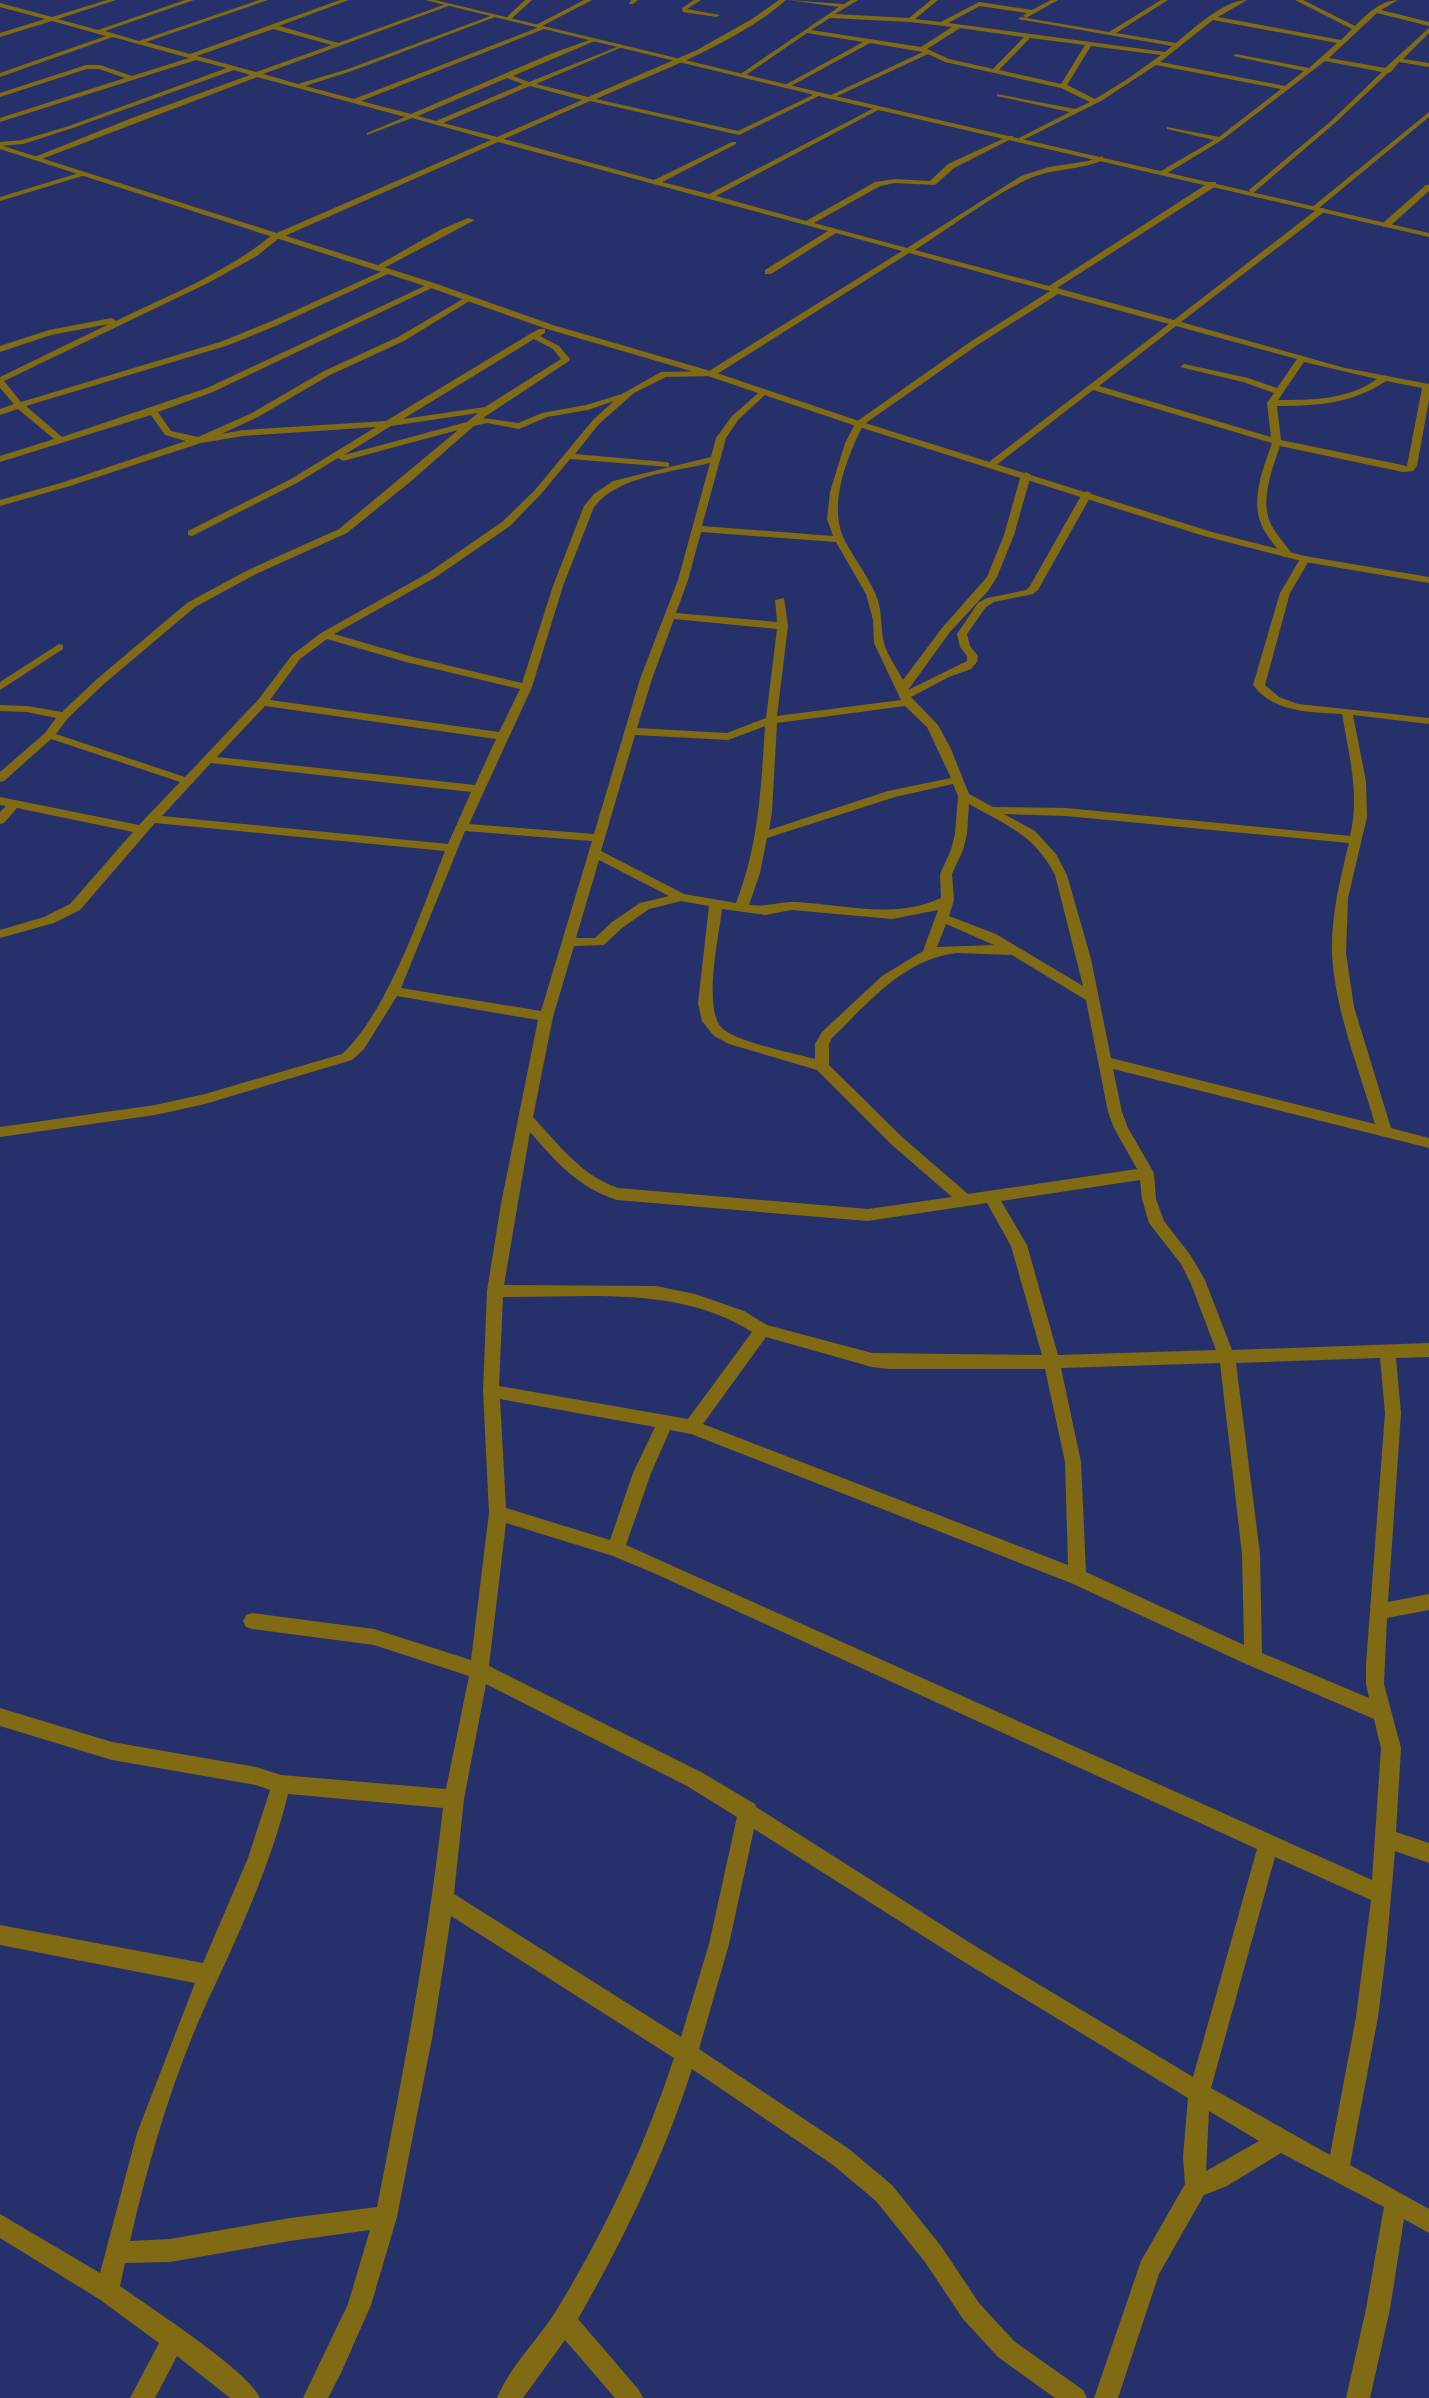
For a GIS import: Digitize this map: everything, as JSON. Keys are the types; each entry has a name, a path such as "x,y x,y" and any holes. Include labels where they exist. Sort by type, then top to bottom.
{"street":[{"path":"0,35 113,0"},
{"path":"99,31 191,0"},
{"path":"141,42 265,0"},
{"path":"0,120 193,57 346,0"},
{"path":"428,0 741,76 1428,234"},
{"path":"508,19 529,0"},
{"path":"354,101 540,27 589,0"},
{"path":"698,0 684,9 717,15"},
{"path":"59,439 20,406 0,381 254,254 275,237 678,60 754,20 783,0"},
{"path":"791,0 844,6"},
{"path":"741,76 855,0"},
{"path":"910,20 935,0"},
{"path":"1000,32 1055,0"},
{"path":"1110,34 1165,0"},
{"path":"1021,139 1094,101 1155,63 1212,18 1244,0"},
{"path":"1298,0 1356,29"},
{"path":"1164,173 1220,139 1324,59 1376,11 1395,0"},
{"path":"9,7 24,2"},
{"path":"36,158 340,45 443,2"},
{"path":"0,4 1302,358 1383,379 1428,387 1410,469 1396,468 1277,442 1093,387"},
{"path":"942,24 979,4 1032,12"},
{"path":"1376,11 1429,24"},
{"path":"298,85 350,70 495,16"},
{"path":"830,16 910,20 1167,54"},
{"path":"1212,18 1343,42"},
{"path":"1021,19 1177,45"},
{"path":"831,97 924,51 945,33 960,26"},
{"path":"274,27 340,45"},
{"path":"1252,192 1389,70 1429,30"},
{"path":"806,31 924,51 947,61 1063,86 1094,101"},
{"path":"0,75 114,35"},
{"path":"996,70 1028,36"},
{"path":"369,134 555,54 594,40"},
{"path":"787,86 869,41"},
{"path":"1063,86 1089,44"},
{"path":"437,123 620,46"},
{"path":"1236,56 1310,70"},
{"path":"1324,59 1389,70"},
{"path":"1399,60 1429,65"},
{"path":"1155,63 1287,88"},
{"path":"0,65 11,70"},
{"path":"0,95 86,67 100,68 131,78"},
{"path":"0,145 23,142 71,127 234,68"},
{"path":"507,76 528,84 588,99 739,133 819,94"},
{"path":"999,95 1075,111"},
{"path":"709,197 878,108"},
{"path":"992,464 1176,323 1318,209 1429,114"},
{"path":"1169,128 1220,139"},
{"path":"806,224 878,184 894,181 932,183 951,166 1011,137"},
{"path":"655,182 734,143"},
{"path":"0,145 275,237 430,285 550,327 711,374 859,424 992,464 1208,534 1305,559 1429,580"},
{"path":"323,464 472,423 493,420 519,426 545,415 595,405 631,391 664,374 711,374 1024,178 1048,169 1090,163 1100,158"},
{"path":"0,199 86,174"},
{"path":"928,954 948,900 946,874 962,834 964,796 945,749 932,725 905,695 879,643 878,620 872,594 839,539 832,519 835,492 850,443 859,424 973,344 1213,184"},
{"path":"1386,225 1429,187"},
{"path":"377,268 443,232 471,220"},
{"path":"768,273 834,231"},
{"path":"0,412 222,344 275,323 387,272"},
{"path":"0,459 153,411 219,386 430,285"},
{"path":"0,503 67,484 199,440 255,415 327,373 400,339 468,298"},
{"path":"0,349 86,324 124,320"},
{"path":"192,533 270,494 323,464 550,327"},
{"path":"0,778 49,735 64,716 136,650 190,606 252,572 343,531 374,508 488,409 557,367 566,359 563,353 554,346 533,336"},
{"path":"1288,555 1267,527 1261,505 1267,472 1277,442 1272,403 1302,358"},
{"path":"1184,367 1245,380 1279,392"},
{"path":"1272,403 1334,401 1356,396 1371,389 1383,379"},
{"path":"0,934 49,920 75,907 122,851 262,702 296,657 325,635 432,575 506,524 528,503 597,422 631,391"},
{"path":"315,2398 333,2365 359,2304 386,2217 420,2044 443,1899 454,1799 479,1671 498,1514 491,1391 495,1291 509,1204 546,1017 630,731 683,580 721,438 735,418 763,392"},
{"path":"153,411 168,433 199,440 243,433 387,424 488,409"},
{"path":"568,456 681,466"},
{"path":"0,1132 185,1104 347,1057 359,1046 393,991 461,826 526,687 558,586 589,506 597,496 616,483 715,459"},
{"path":"905,695 946,630 992,577 1010,536 1026,475"},
{"path":"630,731 728,737 771,720 905,695 967,667 972,662 973,656 965,647 962,634 982,605 991,600 1029,592 1034,588 1087,494"},
{"path":"697,529 839,539"},
{"path":"1305,559 1285,593 1258,685 1264,693 1282,702 1316,709 1429,721"},
{"path":"741,908 754,873 762,836 769,775 771,720 783,626 780,600"},
{"path":"669,615 783,626"},
{"path":"325,635 410,660 526,687"},
{"path":"0,687 59,647"},
{"path":"262,702 503,736"},
{"path":"0,708 27,709 64,716"},
{"path":"1347,711 1362,792 1361,817 1342,898 1339,953 1347,1007 1384,1130"},
{"path":"49,735 187,781"},
{"path":"208,759 480,789"},
{"path":"762,836 892,794 957,780"},
{"path":"964,796 1031,834 1052,857 1061,875 1075,920 1115,1113 1147,1173 1149,1199 1157,1223 1186,1260 1199,1284 1227,1356 1250,1535 1253,1658"},
{"path":"0,801 144,830"},
{"path":"0,820 14,804"},
{"path":"991,810 1066,812 1355,840"},
{"path":"154,819 453,848"},
{"path":"461,826 598,838"},
{"path":"594,852 681,897 741,908 765,911 792,906 892,915 931,908 948,900"},
{"path":"569,941 599,942 617,925 645,906 681,897"},
{"path":"716,904 705,1003 709,1022 720,1033 734,1041 822,1066 897,1141 963,1199"},
{"path":"940,917 992,937 1091,998"},
{"path":"822,1066 822,1044 827,1035 887,979 928,954 974,948 1013,951"},
{"path":"393,991 546,1017"},
{"path":"1106,1062 1429,1143"},
{"path":"527,1119 579,1173 596,1187 617,1194 868,1215 1147,1173"},
{"path":"990,1195 1019,1245 1052,1362 1073,1462 1077,1577"},
{"path":"495,1291 656,1292 695,1300 738,1315 762,1330 872,1360 889,1362 1052,1362 1429,1350"},
{"path":"692,1427 762,1330"},
{"path":"1338,2169 1367,2017 1386,1838 1391,1748 1380,1712 1375,1684 1393,1413 1387,1351"},
{"path":"491,1391 664,1424 692,1427 1077,1577 1253,1658 1380,1712"},
{"path":"616,1550 642,1473 664,1424"},
{"path":"498,1514 616,1550 716,1591 966,1708 1381,1894"},
{"path":"1378,1612 1429,1602"},
{"path":"252,1621 374,1637 408,1646 479,1671 694,1779 958,1947 1199,2093 1280,2141 1338,2169 1429,2222"},
{"path":"0,1717 89,1745 256,1776 280,1784 454,1799"},
{"path":"106,2292 148,2132 208,1975 255,1870 273,1821 280,1784"},
{"path":"509,2398 564,2320 631,2195 688,2054 733,1889 748,1812"},
{"path":"1386,1838 1429,1854"},
{"path":"1106,2398 1149,2269 1196,2186 1194,2157 1199,2093 1269,1843"},
{"path":"443,1899 688,2054 841,2157 884,2193 933,2254 971,2311 1006,2349 1075,2398"},
{"path":"0,1935 208,1975"},
{"path":"1196,2186 1220,2178 1280,2141"},
{"path":"1358,2398 1378,2309 1396,2201"},
{"path":"116,2251 142,2254 169,2252 259,2235 386,2217"},
{"path":"0,2225 106,2292 174,2339 215,2369 248,2398"},
{"path":"564,2320 631,2398"},
{"path":"142,2398 174,2339"}]}
